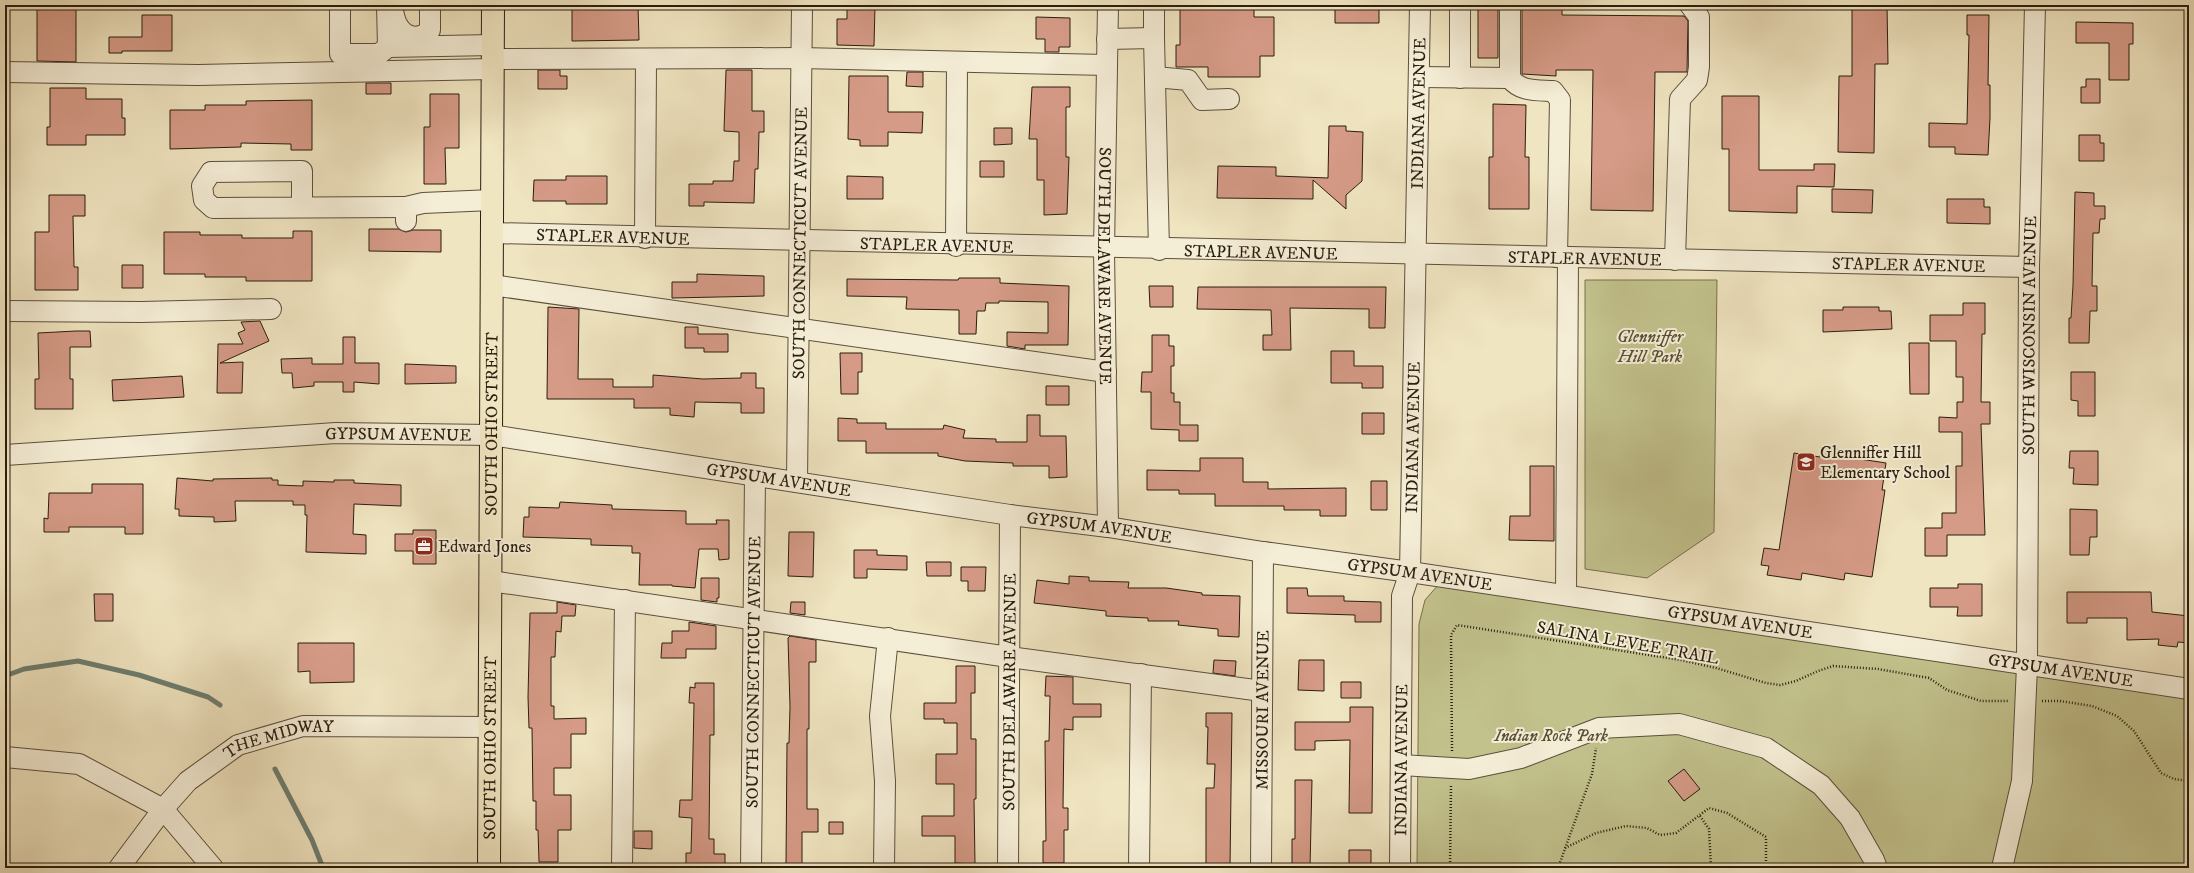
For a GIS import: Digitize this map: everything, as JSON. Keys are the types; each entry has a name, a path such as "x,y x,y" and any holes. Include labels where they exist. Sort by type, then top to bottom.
{"main road":[{"name":"SOUTH OHIO STREET","path":"489,868 493,5"}],"street":[{"path":"340,5 340,54 379,54 388,48 444,46 493,57"},
{"path":"387,5 388,48"},
{"path":"392,5 396,23 401,30 408,36 418,37 425,35 430,30 430,5"},
{"path":"443,5 444,46"},
{"name":"SOUTH CONNECTICUT AVENUE","path":"797,482 802,5"},
{"name":"SOUTH DELAWARE AVENUE","path":"1108,5 1104,250 1108,527"},
{"path":"1154,5 1154,77 1159,250"},
{"name":"INDIANA AVENUE","path":"1400,868 1402,596 1410,572 1417,254 1420,5"},
{"path":"1460,5 1460,78"},
{"path":"1510,5 1510,78 1515,85 1526,89 1554,90 1560,100 1566,595"},
{"path":"1676,260 1680,99 1697,80 1699,67 1699,17 1690,5"},
{"name":"SOUTH WISCONSIN AVENUE","path":"2002,868 2022,781 2027,666 2029,267 2035,5"},
{"path":"1107,39 1154,38"},
{"path":"5,72 198,75 493,57 646,59 801,58 1107,65"},
{"path":"645,238 646,59"},
{"path":"956,246 957,62"},
{"path":"1154,77 1188,80 1202,100 1229,99"},
{"path":"1419,77 1510,78"},
{"path":"302,207 302,171 211,172 202,186 204,200 212,208 302,207 406,214 423,203 492,200"},
{"name":"STAPLER AVENUE","path":"492,233 800,243 1104,250 1417,254 2029,267"},
{"path":"492,285 1106,372"},
{"path":"5,311 141,312 271,308"},
{"name":"GYPSUM AVENUE","path":"5,455 336,433 491,435 1010,515 1108,527 1263,552 1566,595 2027,666 2189,689"},
{"name":"SOUTH CONNECTICUT AVENUE","path":"751,868 755,476"},
{"name":"SOUTH DELAWARE AVENUE","path":"1008,868 1010,515"},
{"name":"MISSOURI AVENUE","path":"1260,868 1263,552"},
{"path":"490,581 1009,656 1262,690"},
{"path":"622,868 625,600"},
{"path":"884,868 885,781 880,716 888,638"},
{"path":"1139,868 1141,674"},
{"path":"1401,765 1469,769 1521,758 1599,728 1679,724 1766,748 1821,785 1850,818 1877,868"},
{"name":"THE MIDWAY","path":"119,868 163,809 188,782 238,745 303,726 490,727"},
{"path":"5,757 79,764 163,809 213,868"}],"path":[{"name":"SALINA LEVEE TRAIL","path":"1450,868 1453,718 1451,635 1457,625 1681,660 1716,668 1766,683 1780,685 1796,681 1833,666 1878,669 1929,678 1947,690 1981,701 2060,701 2092,706 2117,716 2134,731 2161,773 2174,779 2189,781"},
{"path":"1558,868 1592,774 1599,728"},
{"path":"1565,848 1596,833 1626,826 1647,828 1660,835 1676,833 1709,808 1727,813 1766,837 1766,868"},
{"path":"1700,816 1709,829 1711,868"}],"green space":[{"name":"Glenniffer Hill Park","path":"1585,280 1717,280 1714,532 1647,578 1585,569"},
{"name":"Indian Rock Park","path":"1439,584 2189,699 2189,868 1417,868 1419,624 1425,600"}],"building":[{"path":"37,5 76,5 76,62 37,61"},
{"path":"572,5 638,5 639,40 572,41"},
{"path":"847,5 875,5 874,46 837,45 837,19 847,19"},
{"path":"1180,5 1254,5 1254,17 1274,17 1274,56 1260,56 1260,77 1208,77 1208,67 1176,67 1176,45 1180,45"},
{"path":"1335,5 1379,5 1379,23 1335,23"},
{"path":"1478,5 1498,5 1498,58 1478,58"},
{"path":"1522,5 1562,5 1562,15 1684,16 1688,21 1687,72 1655,72 1653,211 1591,210 1593,70 1556,70 1556,76 1522,74"},
{"path":"1852,5 1887,5 1888,64 1875,64 1874,153 1838,152 1839,76 1852,76"},
{"path":"142,15 172,15 172,51 122,51 122,53 109,53 109,37 142,37"},
{"path":"1967,15 1989,15 1988,85 1990,85 1990,118 1988,155 1955,154 1955,147 1929,147 1929,123 1967,124 1969,35 1967,35"},
{"path":"1036,17 1070,18 1070,47 1059,47 1059,52 1045,52 1045,39 1036,39"},
{"path":"2076,22 2133,23 2133,44 2129,44 2129,80 2109,80 2109,43 2076,43"},
{"path":"538,70 560,70 560,76 567,76 567,89 538,89"},
{"path":"726,70 752,70 752,111 764,111 764,132 759,132 758,169 755,169 754,203 704,202 704,206 689,206 689,184 713,184 713,181 733,181 734,161 739,161 739,132 724,131"},
{"path":"907,72 923,72 923,87 906,86"},
{"path":"849,76 888,76 888,112 923,112 922,133 888,132 888,146 860,146 860,140 848,139"},
{"path":"2086,79 2100,79 2100,103 2081,103 2081,87 2086,87"},
{"path":"366,83 391,83 391,94 366,94"},
{"path":"1032,87 1070,87 1070,107 1066,107 1066,157 1069,157 1067,214 1044,215 1044,180 1037,180 1037,139 1029,139"},
{"path":"50,88 86,88 86,99 122,99 122,118 125,118 125,135 86,135 86,145 47,145 47,127 50,127"},
{"path":"430,94 459,94 459,148 445,148 446,184 424,184 424,127 430,127"},
{"path":"1722,96 1759,96 1759,170 1814,170 1814,164 1835,164 1834,187 1797,186 1797,213 1729,211 1729,149 1722,149"},
{"path":"312,100 312,150 291,150 291,144 241,143 241,147 170,149 170,110 205,110 205,105 246,105 246,101"},
{"path":"1493,104 1526,105 1525,157 1529,157 1529,209 1489,209 1489,157 1493,157"},
{"path":"1329,126 1346,126 1346,131 1363,132 1362,181 1346,195 1346,209 1313,180 1313,199 1217,198 1218,166 1276,167 1276,176 1328,178"},
{"path":"994,128 1012,128 1012,144 994,145"},
{"path":"2079,135 2100,135 2100,143 2104,143 2104,161 2079,161"},
{"path":"980,161 1004,161 1004,177 980,177"},
{"path":"566,176 607,176 607,204 566,204 566,201 533,201 534,180 566,180"},
{"path":"847,176 883,177 883,199 847,199"},
{"path":"1832,189 1873,190 1872,213 1832,212"},
{"path":"2075,192 2094,193 2094,206 2105,206 2105,219 2100,219 2099,233 2093,233 2092,286 2097,286 2097,311 2090,311 2089,343 2069,343 2069,318 2071,318 2073,285"},
{"path":"49,195 85,195 85,216 73,216 74,267 78,267 78,290 35,290 35,232 49,232"},
{"path":"1947,199 1984,199 1984,207 1990,207 1990,224 1947,223"},
{"path":"369,229 399,229 406,232 413,230 441,230 441,252 369,251"},
{"path":"293,231 312,231 312,281 246,281 246,277 205,277 205,274 164,274 164,232 200,232 200,235 242,235 242,238 293,238"},
{"path":"122,265 143,265 143,288 122,288"},
{"path":"697,274 764,276 764,296 672,298 672,282 697,282"},
{"path":"959,278 1000,278 1000,283 1069,286 1068,345 1025,345 1025,349 1007,346 1007,332 1048,333 1048,302 999,301 999,303 986,303 985,311 977,311 976,334 959,334 959,310 906,309 907,297 847,296 847,279 958,280"},
{"path":"1149,286 1173,286 1173,307 1150,307"},
{"path":"1198,287 1386,287 1385,328 1369,328 1369,309 1290,308 1291,350 1263,350 1263,335 1272,335 1271,310 1197,309"},
{"path":"1963,303 1985,303 1985,334 1982,334 1981,402 1990,402 1990,424 1981,424 1985,535 1947,535 1947,556 1925,556 1925,528 1942,528 1942,513 1956,513 1956,466 1962,466 1962,432 1939,432 1939,417 1957,418 1957,402 1963,402 1963,377 1956,377 1956,341 1930,341 1930,315 1963,315"},
{"path":"548,307 579,309 578,379 613,379 613,387 653,387 653,375 703,379 741,378 741,373 756,373 756,388 764,388 764,413 741,413 741,403 695,402 694,417 670,415 670,408 634,408 634,399 547,399"},
{"path":"1843,307 1879,307 1879,311 1891,311 1892,329 1823,332 1823,310 1843,310"},
{"path":"260,321 269,341 220,363 243,362 242,393 217,393 218,344 243,344 238,333 245,330 241,322"},
{"path":"685,327 698,327 698,334 728,334 728,352 704,352 704,348 685,348"},
{"path":"90,331 91,347 70,347 70,379 73,379 73,409 35,409 35,379 39,379 38,333"},
{"path":"1152,335 1169,335 1169,346 1174,346 1174,366 1171,366 1171,393 1174,393 1174,402 1180,402 1180,425 1198,425 1198,441 1179,441 1179,430 1151,429 1151,392 1141,392 1142,372 1152,372"},
{"path":"343,337 355,337 355,363 379,363 379,384 354,382 354,392 343,392 343,382 314,382 314,386 293,388 292,373 282,373 281,359 312,358 312,364 343,364"},
{"path":"1909,343 1929,343 1929,394 1910,394"},
{"path":"1331,351 1354,351 1354,366 1383,366 1383,388 1362,388 1362,383 1331,383"},
{"path":"840,353 862,353 862,372 858,372 858,394 841,394"},
{"path":"405,364 456,366 456,383 405,384"},
{"path":"2071,372 2095,372 2095,416 2078,416 2078,401 2071,400"},
{"path":"182,376 184,397 113,401 112,380"},
{"path":"1046,386 1069,386 1069,405 1046,405"},
{"path":"1362,413 1384,413 1384,434 1362,434"},
{"path":"1027,415 1040,415 1040,436 1066,436 1067,477 1049,478 1049,466 1013,466 1013,463 965,461 938,456 938,453 866,453 866,441 838,441 838,418 857,419 857,423 886,423 886,429 943,429 944,425 965,430 963,438 996,439 996,442 1027,442"},
{"path":"1821,447 1848,451 1847,457 1886,463 1882,490 1885,490 1872,577 1845,573 1844,580 1802,573 1801,580 1767,575 1769,566 1761,565 1764,548 1779,550 1794,453 1820,457"},
{"path":"2070,451 2098,451 2098,485 2073,484 2074,468 2069,468"},
{"path":"1200,458 1243,458 1243,482 1268,482 1268,489 1346,488 1346,516 1320,516 1320,510 1284,510 1284,506 1215,506 1215,494 1179,494 1179,490 1147,490 1147,470 1200,471"},
{"path":"1530,466 1554,466 1554,541 1509,540 1510,516 1530,516"},
{"path":"177,478 213,481 213,479 272,478 272,480 278,480 278,485 303,486 303,481 334,482 334,480 354,480 354,483 401,485 401,506 354,504 353,534 366,535 366,554 306,552 307,515 305,515 305,505 293,505 293,501 235,501 236,521 214,522 214,517 179,516 179,509 175,509"},
{"path":"1371,481 1387,481 1387,510 1371,510"},
{"path":"92,484 143,484 143,534 125,534 125,527 69,527 69,532 44,532 44,518 48,519 49,493 92,493"},
{"path":"560,502 612,505 612,509 686,511 686,524 717,524 716,520 729,520 729,559 719,560 718,549 699,549 695,588 672,585 639,585 640,553 632,553 632,546 591,545 591,539 523,537 524,517 529,517 529,507 559,508"},
{"path":"2070,509 2097,510 2097,537 2090,537 2089,555 2070,555"},
{"path":"413,530 436,530 436,564 413,564 413,551 395,551 395,534 413,534"},
{"path":"789,532 814,532 813,577 788,576"},
{"path":"854,550 877,550 877,555 907,556 907,570 867,569 867,578 854,578"},
{"path":"926,562 951,562 951,576 927,576"},
{"path":"961,567 986,567 985,591 968,591 968,581 961,581"},
{"path":"1069,576 1089,577 1089,581 1129,582 1128,588 1166,588 1202,593 1202,595 1240,596 1239,637 1218,636 1218,629 1178,625 1179,621 1148,621 1148,618 1106,616 1106,611 1034,603 1037,580 1069,584"},
{"path":"701,578 719,578 719,598 717,598 717,602 701,600"},
{"path":"1958,584 1982,584 1982,616 1957,616 1958,607 1930,607 1930,588 1958,588"},
{"path":"1287,588 1307,588 1308,596 1344,596 1344,601 1381,602 1381,622 1355,622 1355,615 1287,613"},
{"path":"2067,592 2151,592 2152,612 2189,616 2189,643 2178,642 2177,647 2158,645 2159,639 2127,640 2127,618 2087,618 2087,623 2067,623"},
{"path":"94,594 113,594 113,621 95,621"},
{"path":"557,602 576,605 575,616 562,616 561,632 556,631 555,657 551,657 551,706 554,706 554,719 586,718 586,734 571,734 571,768 554,768 554,795 571,795 571,830 558,830 558,862 539,862 538,830 536,830 536,801 533,801 532,728 529,728 528,697 530,613 557,613"},
{"path":"791,602 805,602 805,615 790,613"},
{"path":"689,622 716,626 716,649 686,649 686,658 661,658 662,643 672,643 672,631 689,631"},
{"path":"790,636 816,640 816,662 809,662 807,809 818,809 818,832 802,832 802,865 786,865 787,743 789,743 790,707 788,638"},
{"path":"298,643 354,643 354,682 310,683 310,671 298,672"},
{"path":"1214,660 1236,661 1235,676 1213,673"},
{"path":"1299,660 1324,660 1324,691 1298,690"},
{"path":"956,666 975,666 975,693 971,693 971,739 976,739 976,799 974,799 975,864 955,863 955,836 922,836 922,816 954,816 954,784 936,784 936,754 957,754 957,723 944,723 944,719 924,719 924,703 956,703"},
{"path":"1046,676 1073,677 1073,704 1101,704 1101,717 1073,717 1073,730 1064,729 1063,808 1068,808 1068,830 1064,830 1064,863 1043,863 1043,841 1046,841 1045,741 1049,741 1050,696 1045,696"},
{"path":"1341,682 1361,682 1361,698 1341,698"},
{"path":"695,683 714,683 714,735 710,735 709,839 714,839 714,854 725,854 725,866 686,865 686,853 691,853 692,818 679,817 680,800 692,800 694,703 689,703 690,687 695,688"},
{"path":"1350,707 1373,707 1372,813 1349,813 1350,740 1315,741 1315,750 1295,750 1295,722 1350,722"},
{"path":"1206,713 1232,713 1230,868 1206,868 1206,788 1214,788 1215,764 1207,764 1208,727 1206,727"},
{"path":"1684,769 1700,789 1684,801 1668,781"},
{"path":"1295,780 1312,780 1310,868 1292,868 1292,839 1295,839"},
{"path":"829,822 843,822 843,834 829,834"},
{"path":"634,831 652,831 652,849 634,848"},
{"path":"1349,850 1371,850 1371,868 1349,868"}],"waterway":[{"path":"5,676 24,669 78,661 139,675 208,697 220,705"},
{"path":"275,769 312,840 323,868"}],"place":[{"name":"Glenniffer Hill Elementary School","path":"1806,462"},
{"name":"Edward Jones","path":"424,546"}]}
